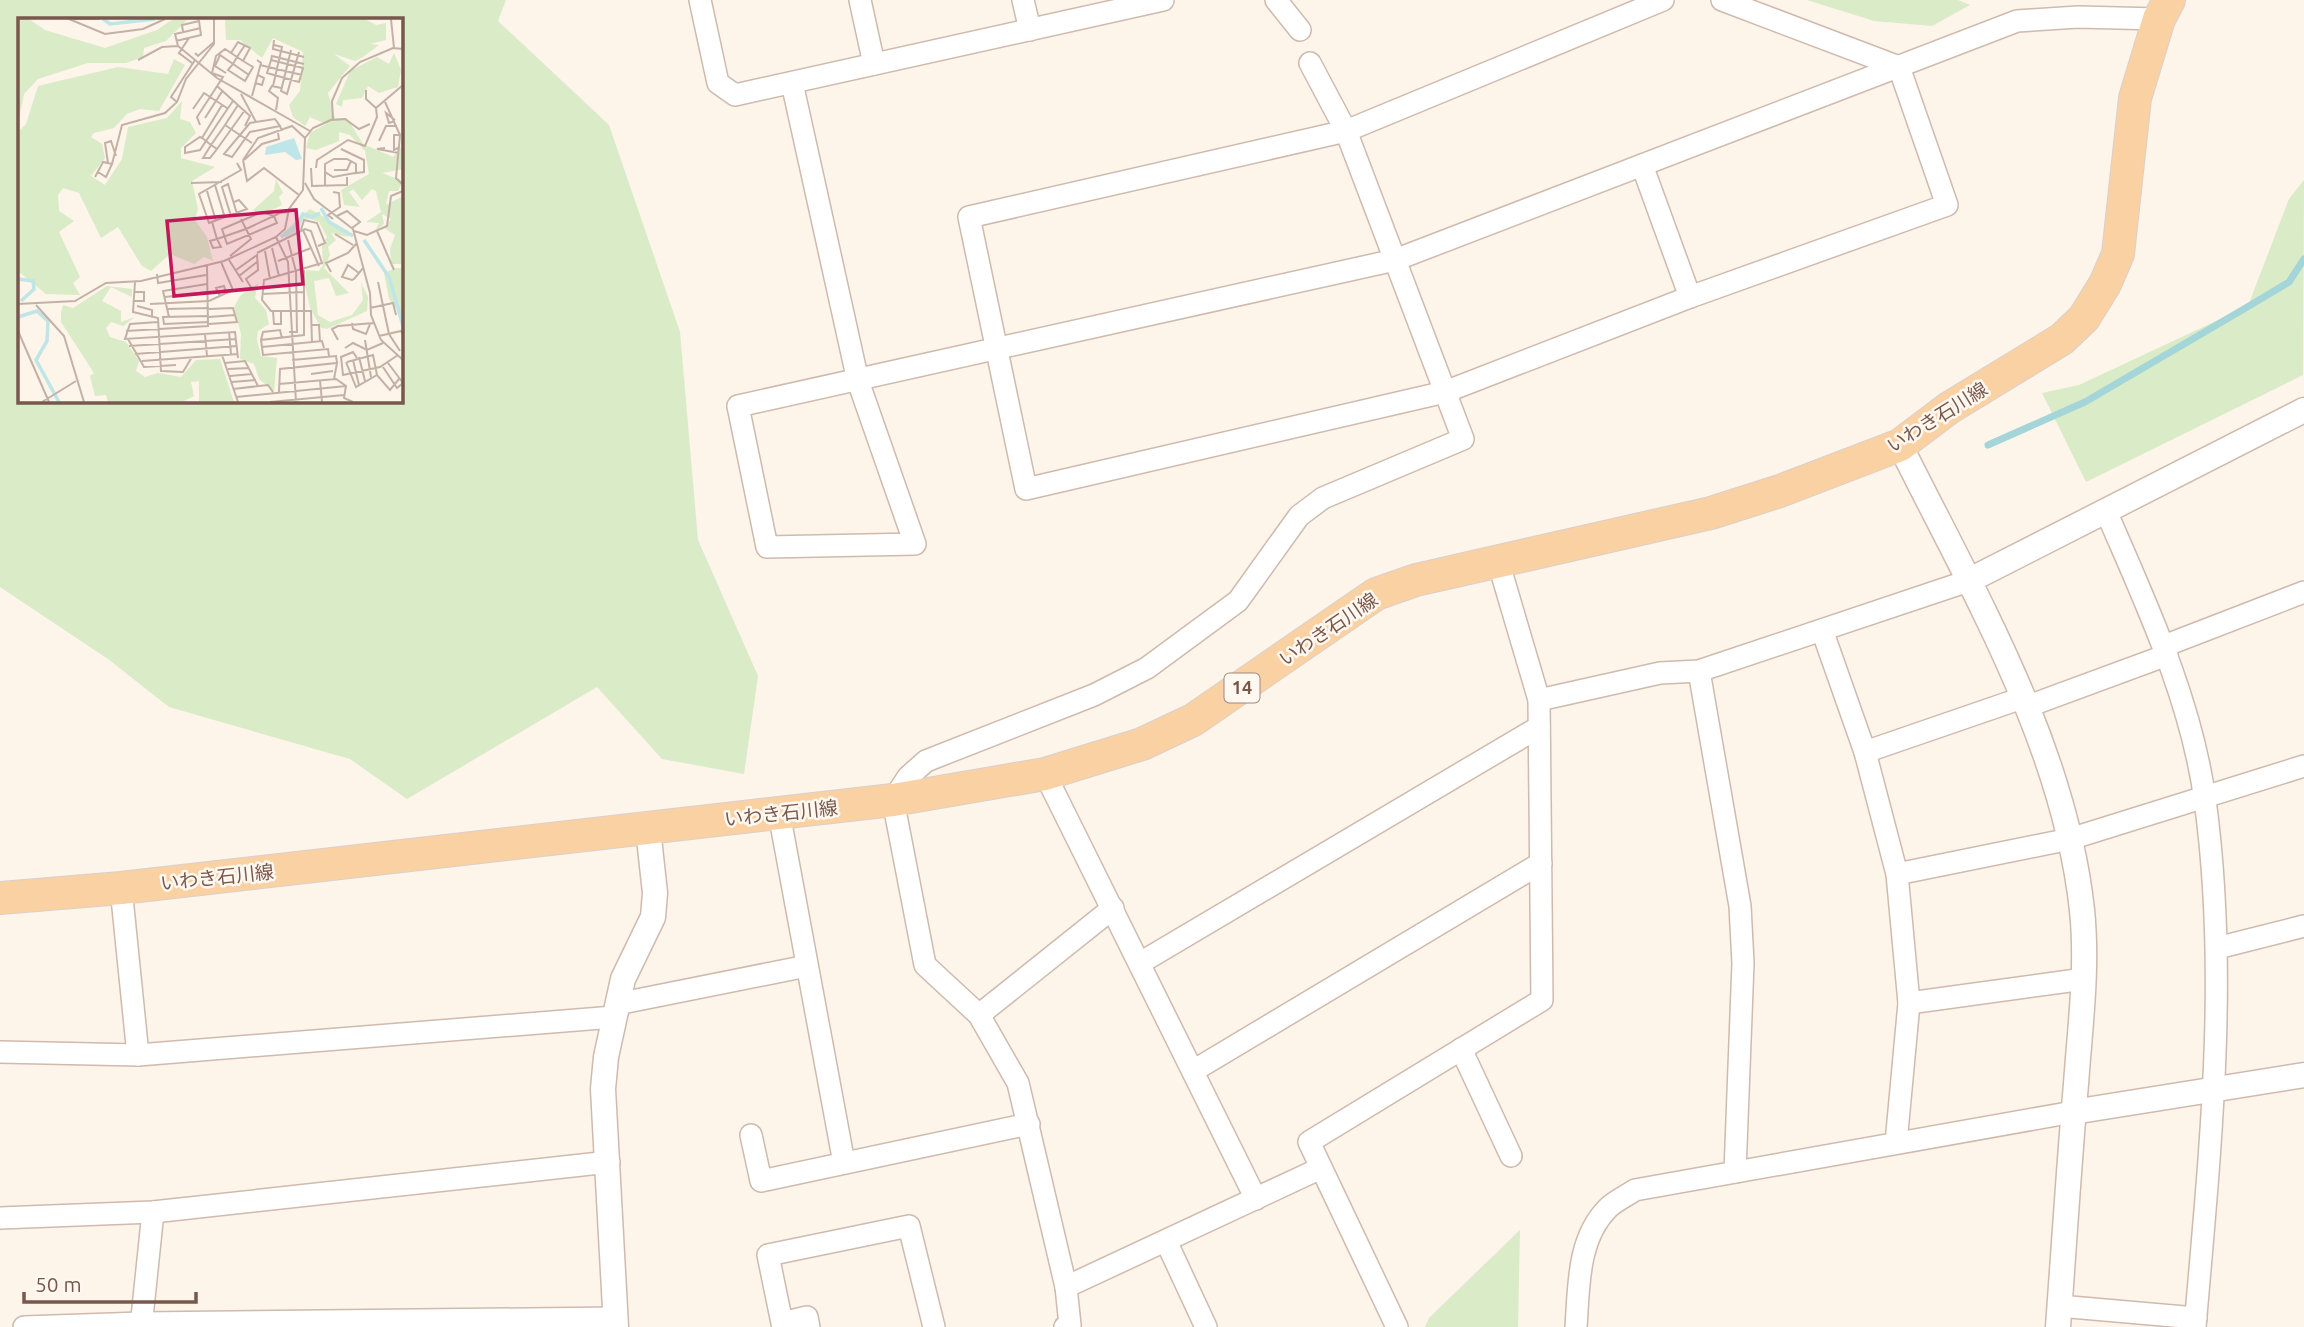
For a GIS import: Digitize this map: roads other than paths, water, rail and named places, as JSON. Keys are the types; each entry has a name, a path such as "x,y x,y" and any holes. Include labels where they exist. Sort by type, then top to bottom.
{"main road":[{"name":"いわき石川線","path":"0,898 121,888 893,800 1045,774 1142,744 1193,720 1376,594 1416,580 1711,513 1780,491 1900,444 1949,408 2062,339 2084,318 2105,284 2118,254 2124,222 2129,141 2135,98 2164,9"}],"street":[{"path":"700,0 718,83 726,92 735,95 1153,1"},
{"path":"860,0 874,64"},
{"path":"1023,0 1030,30"},
{"path":"1276,0 1300,30"},
{"path":"1664,0 1346,131 969,217 1026,489 1445,392 1690,297 1947,205 1899,67"},
{"path":"1722,0 1899,67"},
{"path":"792,83 858,381 915,544 767,547 738,406 858,381 1395,260 2017,21 2164,9"},
{"path":"1068,1326 1066,1287 1018,1083 979,1015 925,965 893,800 908,777 926,761 1094,695 1147,668 1238,601 1298,516 1323,498 1463,439 1346,131 1310,63"},
{"path":"1642,165 1690,297"},
{"path":"1539,700 1660,673 1699,671 1968,581 2304,410"},
{"path":"1900,444 1968,581 2024,703 2053,779 2070,839 2082,911 2084,979 2059,1317 2195,1322 2216,1090 2217,948 2205,798 2166,650 2106,511"},
{"path":"1397,1327 1309,1142 1542,1000 1539,700 1498,561"},
{"path":"1865,752 2024,703 2166,650 2304,592"},
{"path":"1822,630 1865,752 1897,874 1909,1003 1896,1143"},
{"path":"1699,671 1740,906 1743,962 1735,1172"},
{"path":"1140,963 1539,727"},
{"path":"1897,874 2070,839 2304,766"},
{"path":"1045,774 1256,1199"},
{"path":"779,813 844,1163"},
{"path":"24,1327 616,1322 603,1089 616,1011 631,957 653,917 655,893 648,829"},
{"path":"1193,1071 1541,863"},
{"path":"121,888 138,1055"},
{"path":"979,1015 1112,908"},
{"path":"2217,948 2304,926"},
{"path":"0,1052 138,1055 616,1011 807,966"},
{"path":"1909,1003 2084,979"},
{"path":"1461,1049 1511,1156"},
{"path":"1576,1327 1581,1259 1591,1234 1607,1209 1635,1190 2073,1112 2304,1075"},
{"path":"751,1135 761,1181 1029,1124"},
{"path":"0,1218 153,1212 609,1162"},
{"path":"1066,1287 1321,1168"},
{"path":"141,1325 153,1212"},
{"path":"809,1327 807,1317 782,1323 768,1255 909,1226 934,1327"},
{"path":"1166,1241 1206,1327"}],"waterway":[{"path":"1988,445 2085,402 2249,306 2289,282 2304,259"}]}
